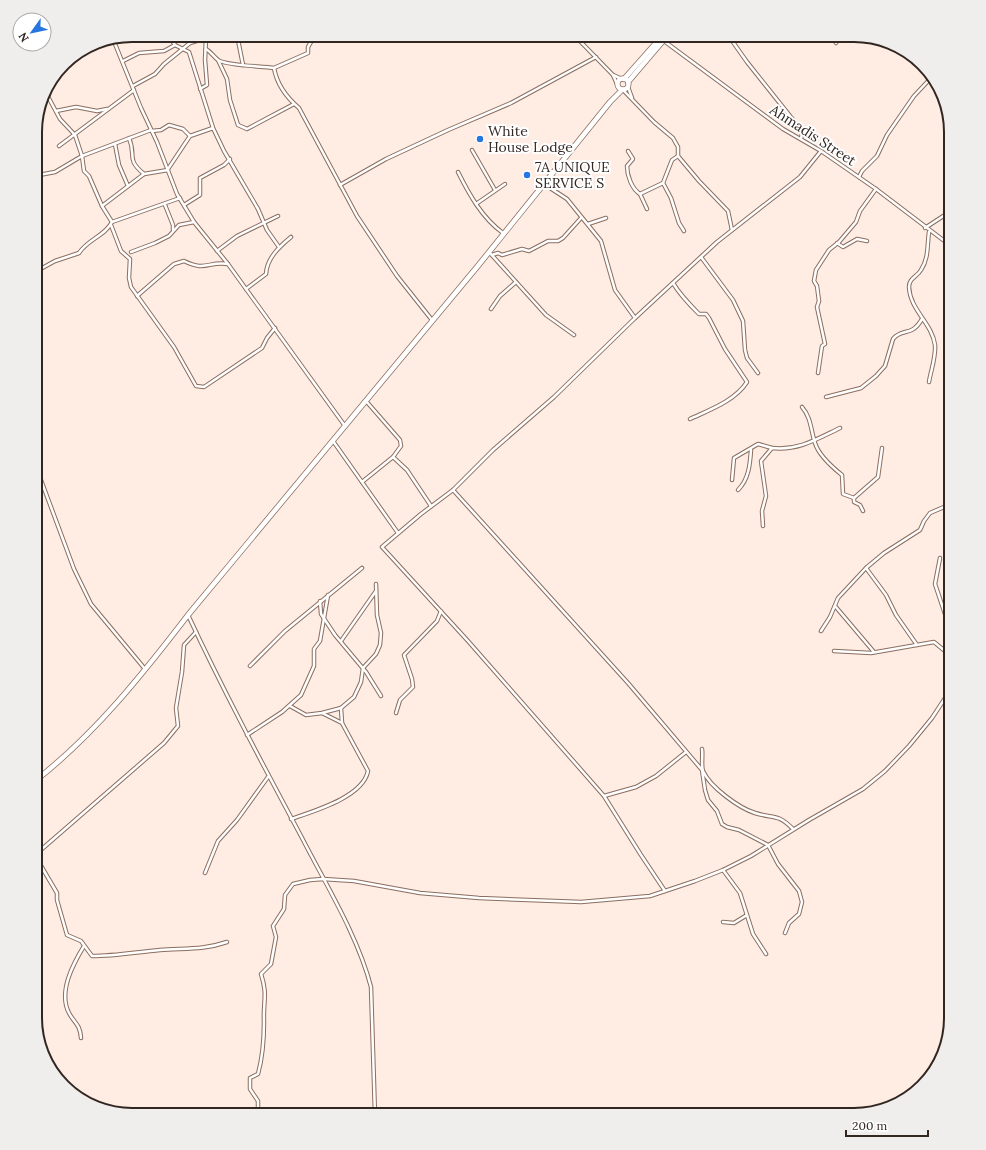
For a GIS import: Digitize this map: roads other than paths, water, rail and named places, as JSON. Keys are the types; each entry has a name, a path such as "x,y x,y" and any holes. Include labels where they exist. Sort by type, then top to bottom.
{"highway":[{"path":"610,102 617,85 656,42"},
{"path":"42,775 91,732 146,670 188,615 432,320 490,254 502,233 610,102 628,85 658,42"},
{"path":"623,79 628,85"},
{"path":"617,85 623,90"}],"street":[{"path":"173,42 175,45 189,52 213,128 224,151 230,159 265,223 267,230 280,247"},
{"path":"132,86 155,74 190,43 193,42"},
{"path":"200,89 207,85 205,60 206,42"},
{"path":"238,42 243,64"},
{"path":"218,60 226,63 274,68 308,53 308,47 311,42"},
{"path":"581,42 612,75 617,85"},
{"name":"Ahmadis Street","path":"668,42 772,122 821,150 876,189 944,241"},
{"path":"733,42 798,126 802,133 801,139"},
{"path":"115,44 180,198 194,222 228,264 345,426"},
{"path":"123,61 139,53 164,51 175,45"},
{"path":"206,49 218,60 227,79 230,100 238,125 247,129 294,104"},
{"path":"340,185 386,159 442,132 511,104 596,57"},
{"path":"274,68 277,81 289,99 299,108 357,216 377,246 432,320"},
{"path":"612,75 623,79"},
{"path":"859,177 862,171 877,156 886,135 914,96 928,81"},
{"path":"628,85 632,98"},
{"path":"59,146 134,90"},
{"path":"623,90 654,122 673,138 678,147 678,156 699,181 728,211 732,230"},
{"path":"49,99 65,126 72,130 75,135 82,156 84,170 89,176 111,224 121,251 130,259 129,278 137,296 174,347 196,386 199,388 204,387 262,348 267,338 275,328"},
{"path":"56,111 76,107 98,111 110,108"},
{"path":"42,174 55,172 82,156 129,138 152,131 161,130 169,125 183,129 190,136"},
{"path":"102,206 144,174 168,169 190,136 213,128"},
{"path":"129,138 133,147 132,160 136,167 144,174"},
{"path":"115,144 119,165 128,186"},
{"path":"472,150 496,190"},
{"path":"666,891 641,855 604,796 441,611 382,548 431,506 453,490 492,450 554,398 635,318 701,257 732,230 800,177 821,150"},
{"path":"628,151 632,159 627,166 628,177 635,190 640,194 646,209"},
{"path":"640,194 663,183 672,160 678,156"},
{"path":"184,205 200,195 200,178 224,165 230,159"},
{"path":"458,172 476,204 496,229 502,233"},
{"path":"544,183 567,199 581,218 594,231 604,247 615,290 635,318"},
{"path":"663,183 671,198 679,223 684,231"},
{"path":"476,204 505,184"},
{"path":"818,373 824,342 817,307 819,301 817,286 814,281 816,270 829,250 837,244 856,222 860,211 876,189"},
{"path":"42,268 55,260 79,253 82,246 107,231 111,224 165,205 180,198"},
{"path":"131,252 156,243 169,236 173,225 165,205"},
{"path":"217,251 237,236 278,216"},
{"path":"925,228 944,216"},
{"path":"490,254 498,253 502,255 522,249 529,251 548,241 558,241 564,238 581,218"},
{"path":"588,224 606,218"},
{"path":"172,230 179,225 194,222"},
{"path":"929,231 927,256 922,270 910,282 909,286 912,301 933,337 935,347 929,382"},
{"path":"246,289 266,274 266,266 280,247 292,237"},
{"path":"837,244 843,246 857,238 867,241"},
{"path":"490,254 546,315 566,331 574,335"},
{"path":"701,257 733,300 743,321 745,350 748,358 758,373"},
{"path":"137,296 174,264 184,261 196,267 220,263 228,264"},
{"path":"491,309 500,296 516,282"},
{"path":"673,283 682,298 687,300 699,314 706,314 709,318 725,350 747,382 732,397 712,409 690,419"},
{"path":"826,397 861,388 885,366 893,339 896,336 917,328 922,319"},
{"path":"362,482 393,457 401,446 400,440 366,401"},
{"path":"802,407 808,414 815,445 830,464 842,475 843,494 854,498 854,502 860,505 863,511"},
{"path":"732,480 734,458 758,444 785,450 806,445 840,428"},
{"path":"333,441 398,533"},
{"path":"763,526 762,511 766,496 761,461 772,448"},
{"path":"854,498 878,477 882,448"},
{"path":"738,490 742,486 749,471 751,449"},
{"path":"393,457 407,470 431,506"},
{"path":"42,483 74,568 91,604 146,670"},
{"path":"453,490 628,683 716,787 734,803 755,813 783,819 793,829"},
{"path":"821,631 830,618 838,598 866,568 884,553 920,530 930,513 944,507"},
{"path":"940,558 935,584 944,611"},
{"path":"250,666 269,644 362,568"},
{"path":"866,568 886,595 896,615 916,645"},
{"path":"290,706 306,715 322,714 341,708 354,697 361,682 363,668 376,654 380,645 381,633 377,615 376,584"},
{"path":"341,641 376,590"},
{"path":"247,735 290,706 301,695 314,666 314,649 320,641 325,620 328,595"},
{"path":"320,601 321,614 363,668 381,696"},
{"path":"835,606 874,652"},
{"path":"396,713 400,700 413,687 412,679 404,656 412,645 437,621 441,611"},
{"path":"188,615 268,777 323,879 360,954 371,987 375,1108"},
{"path":"42,848 164,743 178,726 176,708 182,672 184,645 196,632"},
{"path":"834,651 874,652 934,642 944,650"},
{"path":"258,1108 258,1101 250,1088 250,1078 258,1074 264,1047 266,991 261,974 271,964 276,937 273,926 284,909 285,895 293,884 323,879 354,881 420,892 464,897 581,902 631,899 650,896 723,870 848,799 880,775 909,746 932,718 944,700"},
{"path":"291,819 333,803 354,790 366,779 368,771 342,723 341,708"},
{"path":"322,714 342,723"},
{"path":"702,749 704,790 708,800 722,819 722,824 726,827 739,830 768,845 778,864 799,891 802,902 799,914 789,922 785,933"},
{"path":"604,796 636,787 656,776 686,752"},
{"path":"205,873 218,841 237,820 268,777"},
{"path":"42,868 57,893 56,900 67,935 81,940 92,956 195,949 227,942"},
{"path":"723,870 740,893 753,934 766,954"},
{"path":"723,922 734,923 747,915"},
{"path":"81,1038 80,1029 68,1009 65,995 71,968 84,946"}],"place":[{"name":"White House Lodge","path":"480,139"},
{"name":"7A UNIQUE SERVICE S","path":"527,175"}]}
